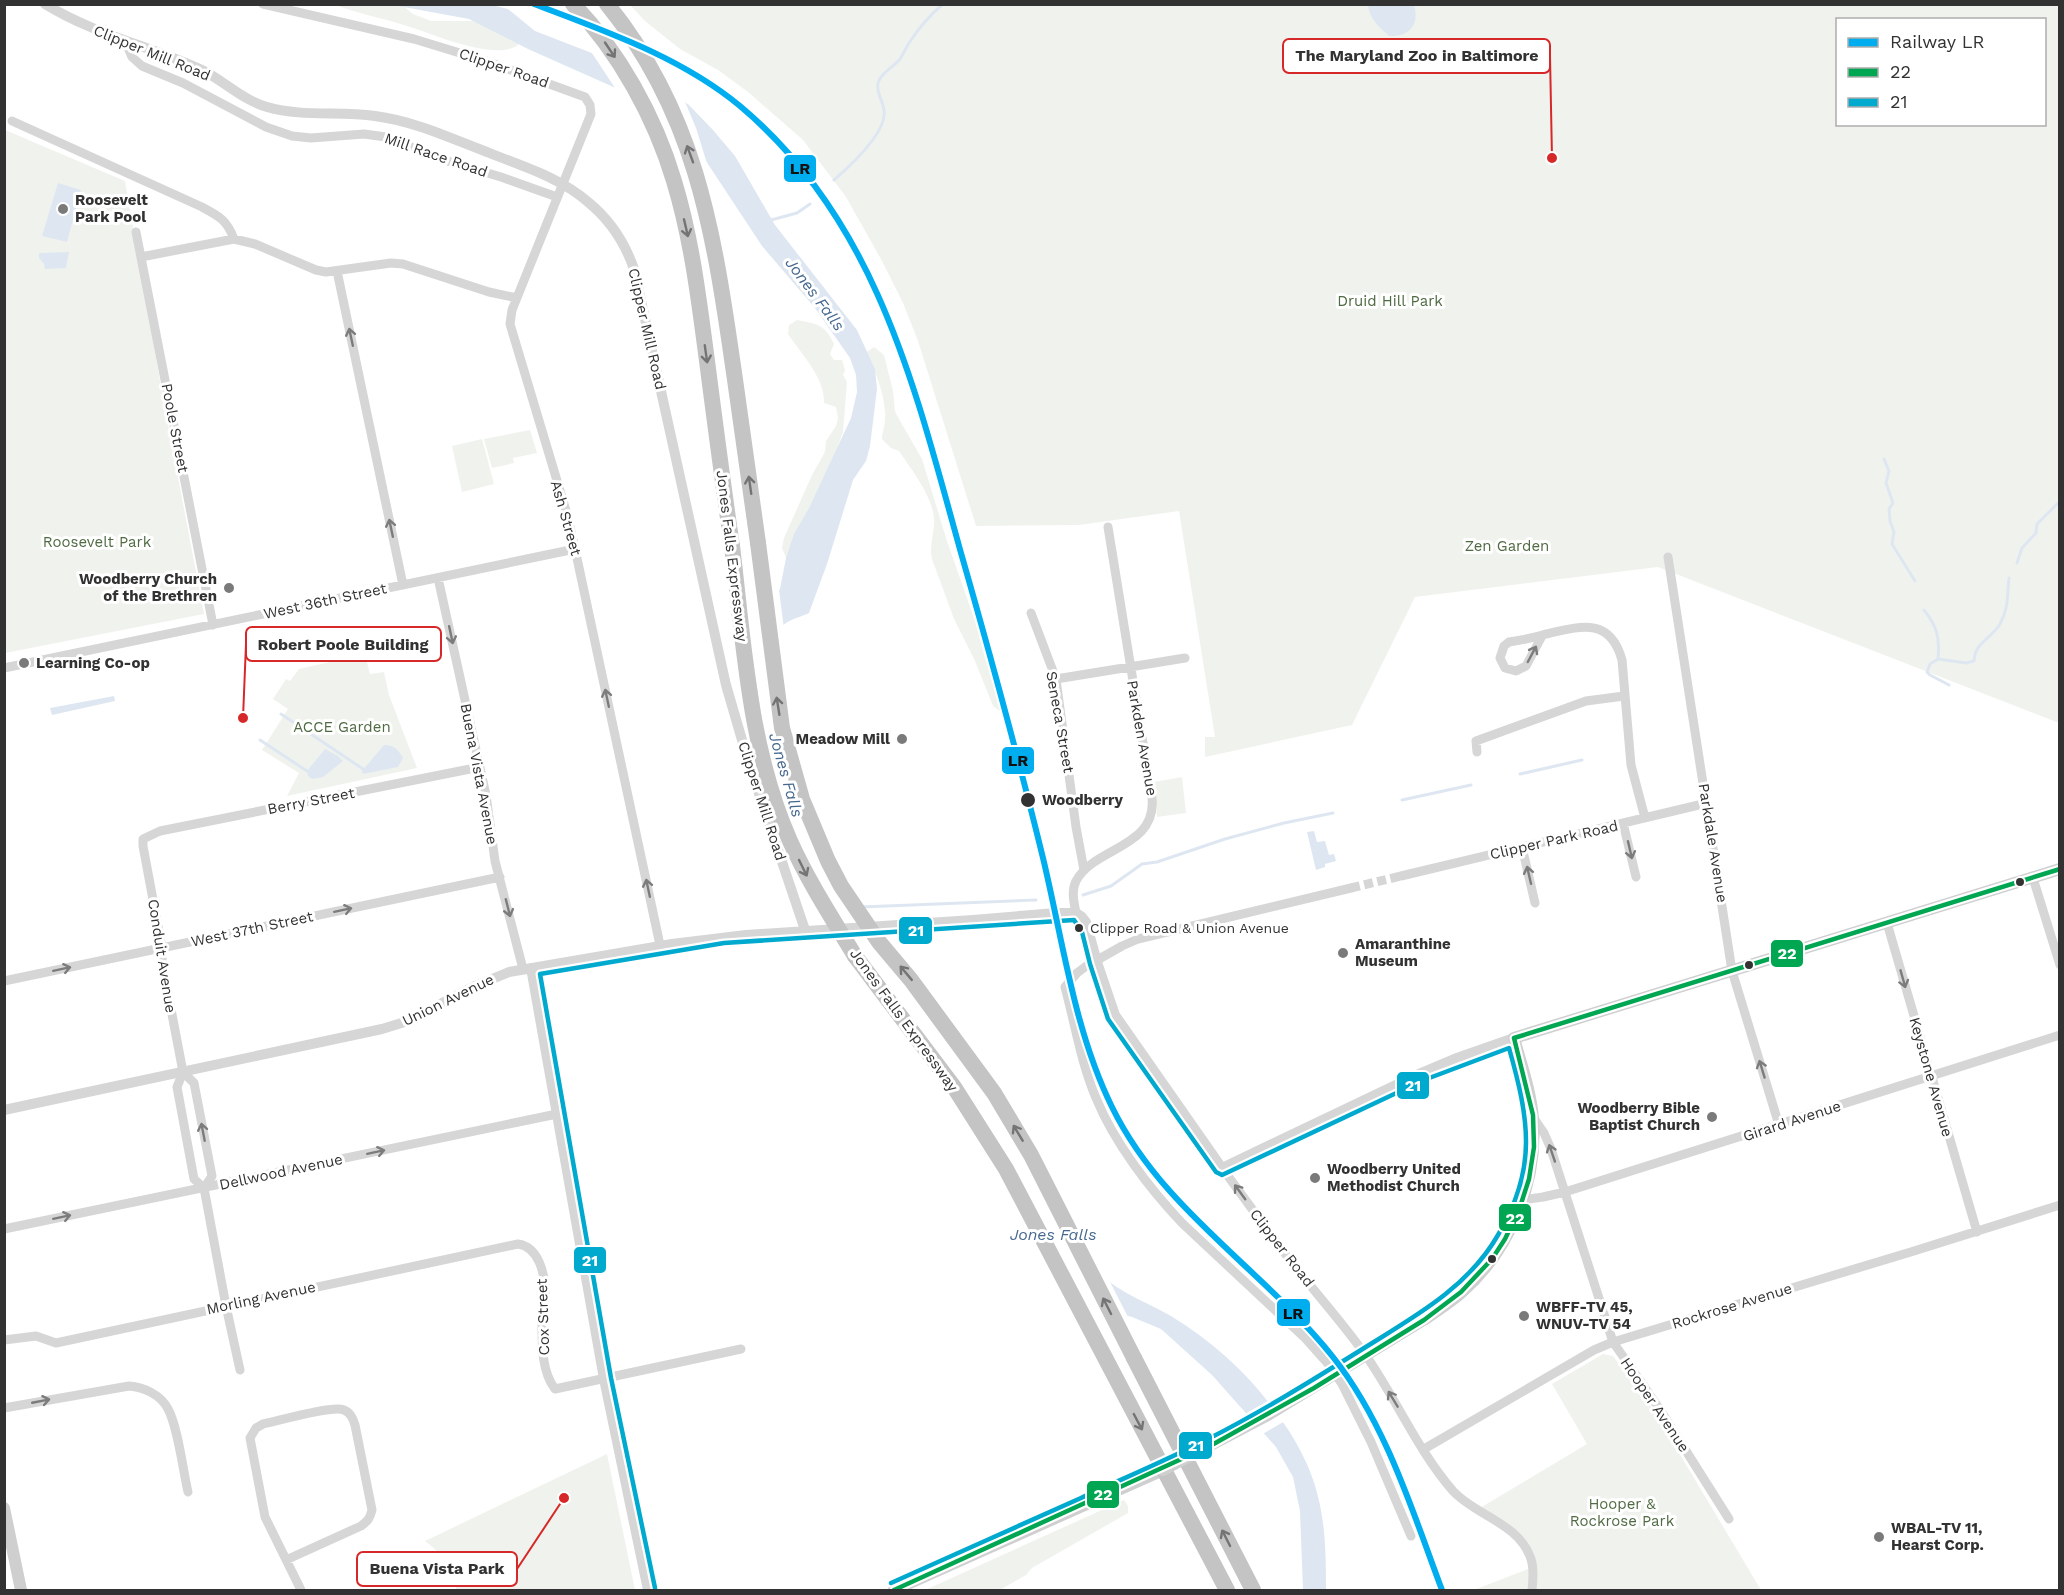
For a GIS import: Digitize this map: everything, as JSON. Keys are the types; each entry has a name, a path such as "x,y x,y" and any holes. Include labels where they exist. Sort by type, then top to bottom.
{"highway":[{"name":"Jones Falls Expressway","path":"573,4 614,56 635,90 660,142 679,198 698,296 751,701 759,746 789,839 808,878 855,956 954,1087 1006,1169 1227,1590"},
{"name":"Jones Falls Expressway","path":"607,4 643,53 666,94 698,176 723,292 782,728 802,800 841,886 879,942 911,980 994,1093 1031,1155 1253,1590"}],"main road":[{"path":"894,1590 1163,1470 1226,1438 1330,1378 1447,1305 1478,1276 1503,1241 1522,1200 1532,1160 1533,1117 1514,1038 2060,869"},
{"path":"4,1508 21,1590"}],"street":[{"name":"Clipper Mill Road","path":"45,4 79,23 205,72 262,106 303,114 353,114 402,120 562,184 586,200 603,216 621,240 634,269 726,685 748,764 805,930"},
{"name":"Clipper Road","path":"263,4 414,39 486,61 562,87 585,97 590,105"},
{"name":"Mill Race Road","path":"125,42 132,57 142,66 183,83 266,127 292,136 311,138 364,134 386,137 441,159 557,197"},
{"name":"Ash Street","path":"590,105 591,114 510,318 511,330 567,514 660,945"},
{"path":"12,121 209,211 229,225 234,238"},
{"name":"Poole Street","path":"136,232 213,625"},
{"path":"141,257 234,238 255,244 315,270 337,271 391,263 403,264 489,292 517,298"},
{"path":"337,271 403,585"},
{"name":"Parkden Avenue","path":"1084,870 1094,861 1120,848 1143,829 1153,814 1108,526"},
{"name":"West 36th Street","path":"4,668 575,549"},
{"name":"Parkdale Avenue","path":"1668,557 1732,971 1779,1125"},
{"name":"Buena Vista Avenue","path":"438,578 486,795 492,843 527,968 557,1114 604,1379 648,1590"},
{"name":"Seneca Street","path":"1031,613 1056,679 1084,870"},
{"path":"1542,636 1526,666 1516,671 1505,668 1500,658 1504,646 1509,642 1586,626 1596,627 1605,632 1619,648 1632,765 1645,818"},
{"path":"1056,679 1185,658"},
{"path":"1477,752 1476,741 1586,701 1624,696"},
{"name":"Berry Street","path":"143,839 160,831 480,767"},
{"name":"Clipper Park Road","path":"1401,876 1707,803"},
{"path":"1623,823 1636,877"},
{"name":"Conduit Avenue","path":"143,839 162,948 162,962 183,1072 177,1087 194,1179 204,1188 240,1371"},
{"path":"1522,847 1535,903"},
{"path":"1076,913 1074,896 1076,882 1084,870"},
{"name":"West 37th Street","path":"4,981 500,877"},
{"path":"2033,878 2060,965"},
{"path":"1351,888 1152,935 1122,946 1077,972 1065,987 1089,1079 1105,1118 1120,1143 1167,1207 1305,1338 1330,1366 1342,1384 1365,1431 1411,1536"},
{"name":"Clipper Road","path":"1076,913 1086,922 1096,962 1110,1002 1121,1024 1274,1240 1348,1330 1452,1489 1462,1500 1505,1526 1526,1549 1531,1559 1532,1590"},
{"name":"Union Avenue","path":"4,1110 394,1026 427,1013 475,986 527,968 723,936 1076,913"},
{"name":"Keystone Avenue","path":"1887,923 1977,1232"},
{"name":"Girard Avenue","path":"1522,1200 1565,1192 2060,1035"},
{"path":"1222,1168 1421,1072 1514,1038"},
{"name":"Conduit Avenue","path":"183,1072 194,1083 212,1176 204,1188"},
{"name":"Dellwood Avenue","path":"4,1229 557,1114"},
{"name":"Hooper Avenue","path":"1533,1117 1551,1149 1613,1342 1659,1408 1729,1519"},
{"name":"Rockrose Avenue","path":"1424,1449 1594,1350 1613,1342 2060,1205"},
{"name":"Cox Street","path":"518,1244 525,1245 534,1251 541,1271 545,1289 542,1324 543,1354 551,1383 555,1389 741,1349"},
{"name":"Morling Avenue","path":"4,1340 36,1336 56,1342 518,1244"},
{"path":"4,1408 129,1386 141,1387 157,1397 169,1410 188,1492"},
{"path":"286,1560 361,1526 371,1516 372,1510 355,1425 350,1414 344,1410 330,1409 263,1424 253,1431 250,1438 265,1517 286,1560 301,1590"}],"green space":[{"path":"336,5 402,5 413,14 431,21 477,21 518,42 518,45 508,49 479,48"},
{"name":"Druid Hill Park","path":"630,5 2059,5 2059,723 1658,567 1415,597 1352,725 1205,757 1205,737 1215,737 1179,511 1079,525 976,526 918,341 903,303 846,197 803,140 748,92 718,70 680,49 645,21"},
{"name":"Roosevelt Park","path":"5,130 125,181 204,614 5,653"},
{"path":"797,320 820,326 827,332 834,344 830,354 834,360 842,360 845,370 843,375 847,382 843,432 831,465 787,560 782,548 784,538 812,475 825,452 826,441 836,426 838,418 836,407 824,403 817,376 788,334 789,325"},
{"path":"874,347 884,355 893,391 895,412 922,459 1003,708 1001,712 993,706 975,661 954,619 932,559 933,513 927,494 899,451 891,448 882,439 885,423 884,403 877,376 867,352"},
{"path":"530,430 537,453 513,458 514,463 492,468 484,439"},
{"path":"482,439 494,484 462,492 452,446"},
{"name":"ACCE Garden","path":"365,654 370,674 384,672 389,695 417,768 287,796 299,773 262,750 288,709 273,699 286,679 290,681 299,669"},
{"path":"1182,777 1186,813 1157,817 1154,782"},
{"name":"Hooper & Rockrose Park","path":"1603,1354 1613,1356 1651,1406 1761,1590 1474,1590 1533,1567 1525,1548 1480,1508 1587,1444 1552,1384"},
{"path":"607,1454 635,1590 457,1590 443,1556 425,1541"},
{"path":"1124,1500 1128,1506 1128,1513 1032,1568 1026,1575 1000,1590 925,1590"}],"water":[{"path":"393,5 492,5 508,9 535,31 646,74 689,105 735,156 775,225 857,330 875,369 877,389 870,446 866,461 853,480 809,613 781,627 775,653 785,723 824,845 837,876 854,907 950,1024 968,1050 1055,1203 1095,1267 1116,1286 1171,1316 1222,1353 1251,1381 1289,1431 1310,1470 1321,1508 1324,1527 1326,1590 1303,1590 1300,1511 1293,1477 1276,1447 1212,1375 1161,1329 1132,1317 1101,1309 1061,1278 1037,1241 1005,1173 941,1056 838,918 790,830 763,741 753,689 747,635 750,622 780,589 786,558 794,534 809,508 851,418 857,392 856,375 850,358 815,308 762,246 702,155 667,118 636,97 528,49 469,19"},
{"path":"1368,5 1414,5 1414,24 1407,32 1389,36 1372,18"},
{"name":"Roosevelt Park Pool","path":"58,183 81,190 67,242 42,236"},
{"path":"69,252 66,268 45,269 39,258 39,253"},
{"path":"114,696 115,701 52,715 50,708"},
{"path":"384,745 393,747 403,758 398,767 363,774 362,771"},
{"path":"325,749 343,761 323,777 312,779 308,776 307,771"},
{"path":"1314,831 1317,842 1325,841 1329,855 1334,854 1336,861 1316,870 1307,832"}],"pier":[{"path":"590,50 648,71 683,97 696,128 710,173 700,157 665,121 635,99 617,91"},
{"name":"Jones Falls","path":"778,582 784,629 780,638 779,651 784,701 813,808 850,896 903,960 1084,1245 1106,1274 1129,1319 1099,1312 1076,1296 1043,1257 1034,1243 1002,1174 835,920 772,787 747,620 773,595"},
{"path":"1270,1400 1285,1421 1261,1435 1243,1415"}],"waterway":[{"path":"834,180 866,148 880,128 884,119 884,110 878,90 880,79 900,59 920,27 943,4"},
{"path":"771,220 797,213 810,204"},
{"path":"1884,459 1889,471 1886,483 1893,503 1889,509 1894,532 1892,544 1915,581"},
{"path":"2017,563 2022,548 2036,533 2037,524 2060,501"},
{"path":"1949,685 1927,672 1930,664 1938,659 1966,663 1974,661 1977,649 2003,618 2009,578"},
{"path":"1924,610 1937,632 1938,658"},
{"path":"281,714 363,769"},
{"path":"260,740 307,771"},
{"path":"1520,774 1582,760"},
{"path":"1402,800 1471,785"},
{"path":"1083,895 1111,886 1142,864 1157,862 1225,839 1284,823 1333,813"},
{"path":"861,907 1036,900"}],"tunnel":[{"path":"1351,888 1401,876"}],"rail line":[{"name":"LR","path":"534,4 615,35 668,59 693,73 740,106 787,151 826,201 858,254 885,311 907,369 926,430 1024,782 1071,985 1099,1078 1133,1144 1158,1177 1185,1208 1305,1325 1352,1383 1383,1439 1442,1590"}],"transit line":[{"name":"22","path":"1514,1038 2060,869"},
{"name":"21","path":"655,1588 611,1378 540,974 724,943 1074,920 1082,932 1108,1019 1216,1172 1222,1175 1424,1080 1509,1048 1525,1121 1526,1143 1519,1188 1511,1211 1498,1235 1471,1271 1454,1287 1400,1326 1228,1429 1161,1462 891,1583"},
{"name":"22","path":"894,1590 1210,1446 1314,1388 1424,1320 1461,1292 1492,1259 1505,1239 1519,1210 1529,1179 1534,1147 1533,1115 1514,1038"}],"place":[{"name":"The Maryland Zoo in Baltimore","path":"1552,158"},
{"name":"Roosevelt Park Pool","path":"63,209"},
{"name":"Woodberry Church of the Brethren","path":"229,588"},
{"name":"Learning Co-op","path":"24,663"},
{"name":"Robert Poole Building","path":"243,718"},
{"name":"Meadow Mill","path":"902,739"},
{"name":"Woodberry","path":"1028,800"},
{"name":"Clipper Road & Union Avenue","path":"1079,928"},
{"name":"Amaranthine Museum","path":"1343,953"},
{"name":"Woodberry Bible Baptist Church","path":"1712,1117"},
{"name":"Woodberry United Methodist Church","path":"1315,1178"},
{"name":"WBFF-TV 45, WNUV-TV 54","path":"1524,1316"},
{"name":"Buena Vista Park","path":"564,1498"},
{"name":"WBAL-TV 11, Hearst Corp.","path":"1879,1537"}],"park label":[{"name":"Zen Garden","path":"1507,546"}]}
